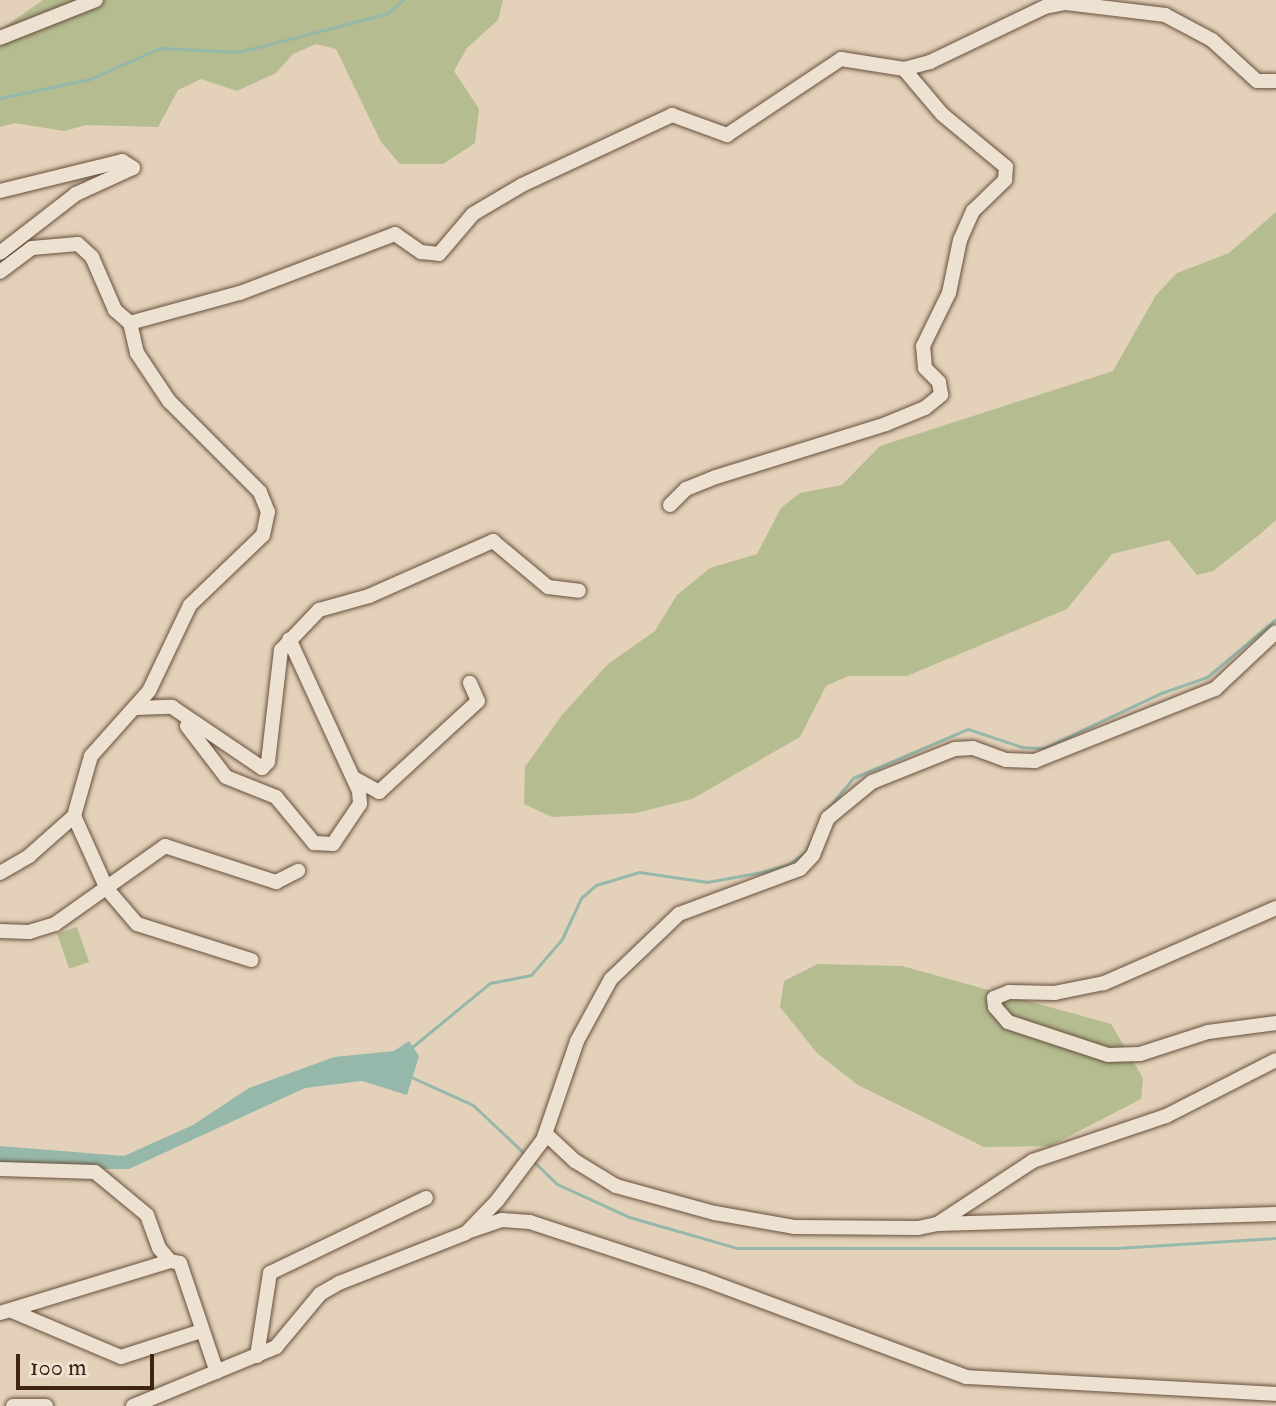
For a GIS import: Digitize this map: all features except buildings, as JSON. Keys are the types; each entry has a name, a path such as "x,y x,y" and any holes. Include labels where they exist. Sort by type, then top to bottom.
{"street":[{"path":"0,38 96,0"},
{"path":"130,323 240,293 395,234 421,252 439,254 458,226 485,207 672,115 727,135 841,59 904,69 930,62 1045,7 1069,2 1165,15 1212,40 1257,81 1276,81"},
{"path":"670,505 686,489 886,424 925,408 941,395 939,382 925,368 923,346 949,293 960,240 973,211 1005,180 1006,167 942,114 904,69"},
{"path":"0,191 122,161 133,168 76,194 0,253"},
{"path":"0,272 32,248 78,244 92,257 108,298 130,323 137,353 169,401 260,492 268,512 263,535 190,605 140,707 91,756 74,816 29,856 0,873"},
{"path":"140,707 172,707 262,768 268,762 281,650 319,610 369,596 486,542 499,542 548,587 579,591"},
{"path":"466,1233 516,1177 544,1137 577,1041 611,979 679,914 800,869 813,855 828,818 898,768 973,748 1006,760 1035,761 1215,689 1276,632"},
{"path":"140,707 194,732 233,783 285,803 314,843 333,844 360,804 354,778 289,639"},
{"path":"354,778 374,792 385,787 478,701 470,683"},
{"path":"74,816 107,889 137,924 251,960"},
{"path":"0,931 29,932 55,924 165,846 276,882 298,871"},
{"path":"1276,908 1104,983 1055,993 1009,992 994,998 1008,1022 1108,1055 1140,1054 1208,1032 1276,1023"},
{"path":"937,1224 1033,1161 1166,1116 1276,1060"},
{"path":"544,1137 616,1186 715,1213 794,1227 1276,1214"},
{"path":"0,1169 95,1172 147,1215 159,1248 170,1261"},
{"path":"257,1356 270,1273 426,1198"},
{"path":"133,1406 276,1347 320,1294 339,1283 502,1220 530,1222 703,1279 966,1377 1276,1394"},
{"path":"6,1312 170,1261 180,1263 217,1372"},
{"path":"6,1312 121,1357 201,1331"},
{"path":"13,1406 46,1406"}],"shaded area":[{"path":"43,0 503,0 498,20 467,48 454,71 479,109 475,143 443,164 400,164 381,142 336,49 316,44 293,54 276,73 237,91 201,79 178,90 158,127 86,125 64,131 15,123 0,127 0,30"},
{"path":"1276,212 1276,520 1259,535 1213,571 1197,575 1169,540 1112,554 1067,609 907,676 848,676 826,686 800,737 692,799 636,813 552,817 524,804 525,767 562,715 608,664 655,631 677,595 710,568 757,554 781,508 800,493 842,485 880,446 1113,371 1156,295 1177,273 1229,253"},
{"path":"77,927 89,962 69,969 57,934"},
{"path":"818,964 902,966 1111,1024 1143,1078 1141,1099 1050,1146 984,1147 858,1085 817,1053 780,1007 784,981"},
{"path":"409,1041 419,1056 407,1095 362,1081 305,1088 129,1169 0,1169 0,1146 124,1156 193,1125 249,1088 334,1057 394,1051"}],"waterway":[{"path":"0,98 90,79 160,48 238,52 386,14 403,0"},
{"path":"826,811 853,778 968,729 1022,747 1044,748 1161,693 1207,677 1276,619"},
{"path":"412,1047 490,983 531,975 562,939 581,898 596,885 639,872 707,882 762,872 787,865 805,853 812,839"},
{"path":"409,1076 473,1105 527,1156"},
{"path":"533,1161 557,1184 629,1217 737,1248 1117,1248 1276,1238"}]}
